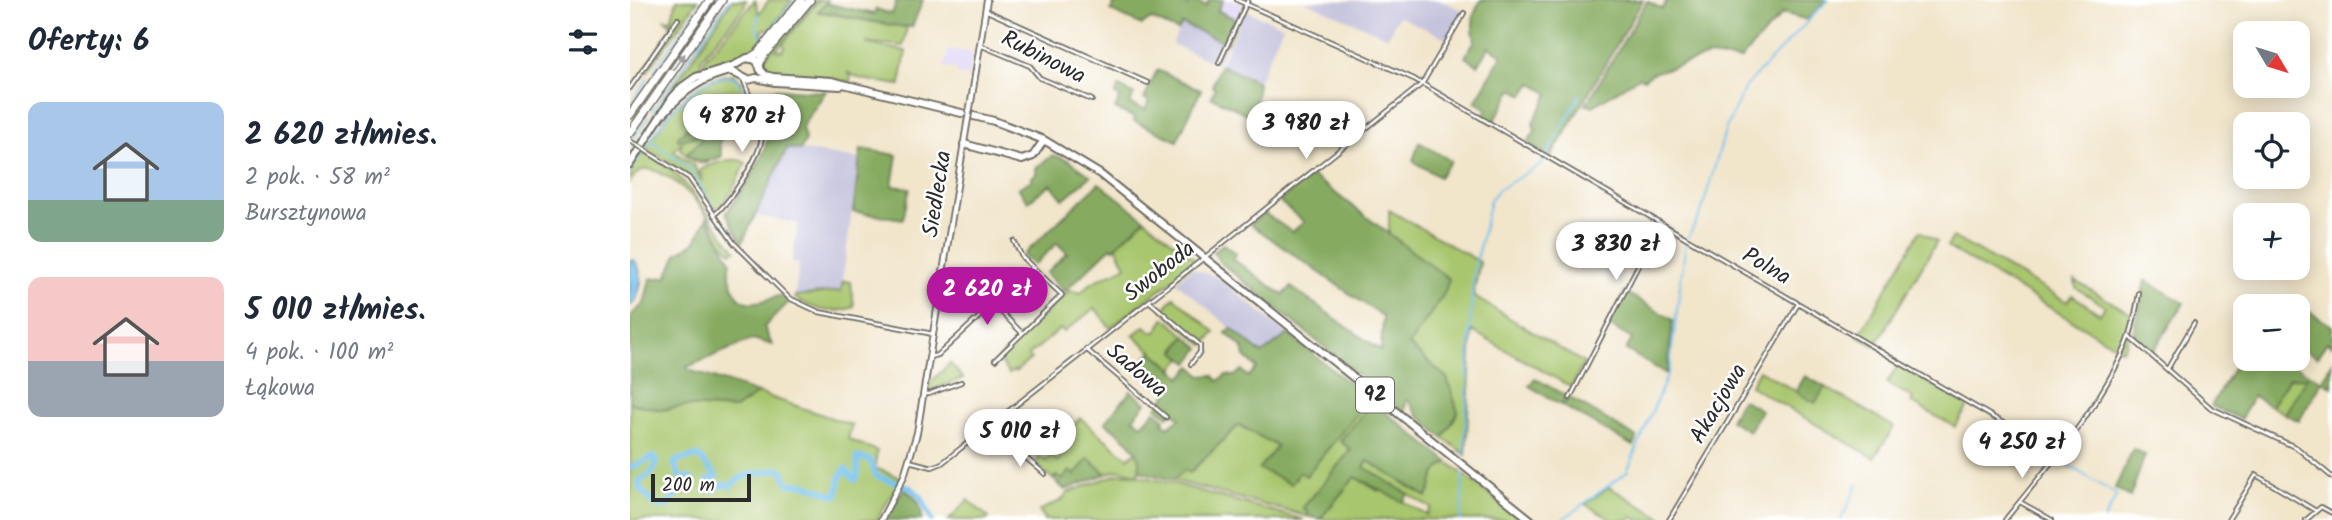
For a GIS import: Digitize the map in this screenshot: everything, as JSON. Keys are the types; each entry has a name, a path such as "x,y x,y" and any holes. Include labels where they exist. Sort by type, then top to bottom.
{"highway":[{"path":"630,116 710,0"},
{"path":"630,133 722,0"},
{"path":"750,58 758,54 801,0"},
{"path":"760,67 763,56 810,0"}],"main road":[{"name":"Siedlecka","path":"881,520 904,476 917,433 986,0"},
{"name":"92","path":"630,164 672,98 696,77 750,58 764,74 773,77 831,81 981,118 1044,140 1100,174 1531,520"},
{"path":"741,61 738,66 741,76"},
{"path":"755,78 760,67"},
{"name":"92","path":"664,113 685,92 703,80 728,71 748,80 755,78 794,84 845,86"},
{"path":"964,145 1022,160 1033,156 1044,140"}],"street":[{"name":"Polna","path":"1237,0 1247,2 1422,84 2058,455"},
{"path":"1219,63 1247,2"},
{"path":"985,10 1148,83"},
{"path":"1422,84 1464,13"},
{"path":"630,88 678,19"},
{"name":"Rubinowa","path":"980,45 1030,66 1040,78 1092,100"},
{"path":"714,215 736,192 761,144 761,129 741,76"},
{"path":"748,94 755,78"},
{"name":"Swoboda","path":"909,461 936,467 1422,84"},
{"path":"630,141 689,178 742,252 789,298 820,312 933,334"},
{"path":"1570,398 1660,223"},
{"path":"995,360 1062,295 1022,257 1014,241"},
{"path":"929,356 938,355 1032,267"},
{"path":"2005,520 2058,455 2102,390 2130,336 2139,293"},
{"path":"1149,301 1200,345 1200,352 1191,364"},
{"path":"993,304 1022,333"},
{"name":"Akacjowa","path":"1668,520 1798,304"},
{"path":"2168,368 2194,323"},
{"path":"2130,336 2211,408 2297,448 2332,477"},
{"name":"Sadowa","path":"1086,349 1166,417"},
{"path":"923,394 961,382"},
{"path":"988,426 1045,474"},
{"path":"2228,520 2256,475 2316,511"},
{"path":"2020,502 2052,520"},
{"path":"2306,520 2321,506 2332,513"}],"shaded area":[{"path":"1223,0 1242,4 1237,19 1218,11"},
{"path":"1440,0 1464,11 1448,39 1398,16 1388,37 1304,1"},
{"path":"1245,10 1283,26 1258,82 1220,65"},
{"path":"1182,23 1227,43 1217,64 1172,44"},
{"path":"948,49 973,52 969,77 956,74 956,69 944,67"},
{"path":"787,148 859,159 841,290 795,296 799,263 792,262 798,223 755,216"},
{"path":"1192,268 1217,277 1288,334 1262,354 1176,282"}],"green space":[{"path":"677,0 698,0 647,72 646,67 677,18 671,24 664,19 671,20"},
{"path":"732,0 746,0 743,9 701,58 701,71 659,114 654,115"},
{"path":"755,0 759,14 769,0 792,0 770,29 761,33 767,39 754,50 731,63 705,68 704,60"},
{"path":"814,0 817,0 776,50 782,51 785,47 783,43 819,0 828,0 818,12 907,27 903,46 867,42 906,51 900,85 861,79 847,72 851,76 850,82 771,74 765,70 763,60"},
{"path":"897,0 923,0 912,27 818,11 825,3 874,14 876,9 892,14"},
{"path":"1108,0 1175,0 1188,6 1191,0 1206,6 1209,0 1223,0 1218,11 1238,20 1227,43 1182,24 1178,31 1151,19 1142,25 1111,11 1115,3"},
{"path":"1481,0 1643,0 1551,157 1527,143 1535,131 1533,122 1549,94 1532,83 1524,95 1513,89 1493,123 1483,117 1487,109 1475,102 1502,55 1489,47 1478,65 1465,57 1475,40 1474,19"},
{"path":"1665,0 1827,0 1808,20 1783,13 1740,60 1710,56 1652,73 1644,79 1639,77 1593,106 1586,105 1647,1 1662,9 1667,1"},
{"path":"1220,65 1258,82 1256,99 1249,115 1211,97"},
{"path":"1157,70 1201,90 1177,141 1115,109 1120,97 1115,95 1119,87 1134,94 1130,104 1145,110 1149,101 1144,99"},
{"path":"733,74 742,82 745,103 754,120 729,126 732,118 711,113 686,128 684,140 693,135 702,136 700,142 689,151 704,163 689,158 680,148 682,142 674,151 695,167 702,182 700,172 703,168 730,160 746,163 732,191 719,208 714,209 692,181 677,168 646,148 643,153 658,161 684,182 736,250 732,252 724,245 698,203 675,182 657,171 648,169 640,171 630,182 637,158 674,108 705,83"},
{"path":"776,89 826,91 802,127 805,140 801,150 787,148 742,243 726,213 752,174 767,142 766,128 755,95"},
{"path":"723,112 732,117 719,142 722,156 704,162 686,155 700,142 702,136 678,140 678,137 699,120"},
{"path":"1419,142 1451,161 1439,177 1413,161"},
{"path":"861,149 897,155 892,186 910,188 903,219 853,212"},
{"path":"1053,155 1068,160 1091,176 1063,199 1051,184 1028,201 1018,188 1032,180 1036,168"},
{"path":"1311,175 1449,279 1444,294 1409,345 1447,378 1458,412 1443,438 1418,415 1408,400 1405,413 1220,262 1213,252 1223,244 1236,254 1233,259 1283,295 1291,287 1381,351 1383,317 1250,224 1264,213 1292,232 1304,222 1279,201"},
{"path":"1099,183 1145,219 1064,292 1046,273 1067,253 1057,243 1034,265 1023,255"},
{"path":"1389,210 1480,262 1473,296 1584,363 1571,387 1472,331 1466,455 1443,438 1458,412 1447,379 1409,345 1449,279 1389,234"},
{"path":"707,218 731,261 730,277 740,298 752,303 782,295 788,303 764,327 772,345 753,339 687,367 689,370 758,393 735,409 684,406 662,410 630,403 630,316 644,304 650,279 667,277 677,254 695,242"},
{"path":"1145,219 1197,261 1110,328 1095,308 1064,332 1060,329 1028,356 1031,359 1009,374 998,359 1070,290 1081,293 1096,281 1126,266 1116,246"},
{"path":"1920,231 1937,241 1875,346 1858,337"},
{"path":"1953,237 2067,302 2072,295 2100,314 2105,306 2076,288 2075,281 2132,314 2122,350 1947,247"},
{"path":"2145,280 2184,303 2153,351 2133,334"},
{"path":"843,281 851,282 854,307 838,311 823,310 794,298 841,291"},
{"path":"1625,292 1673,320 1667,374 1626,350 1632,339 1608,325"},
{"path":"1174,297 1215,332 1204,345 1163,310"},
{"path":"2310,312 2332,326 2332,346 2327,342 2317,357 2310,353"},
{"path":"1165,318 1186,336 1175,349 1182,358 1173,369 1133,335 1145,326 1156,332"},
{"path":"1231,328 1262,354 1288,334 1369,399 1306,476 1300,472 1291,484 1259,469 1277,446 1239,425 1189,473 1185,470 1173,480 1139,471 1140,463 1134,449 1105,422 1131,391 1146,403 1133,418 1142,425 1155,411 1165,419 1163,423 1168,427 1180,418 1173,412 1168,416 1157,407 1168,393 1138,368 1152,351 1182,377 1192,366 1201,376 1213,375 1218,381 1226,375 1234,376 1242,370 1248,377 1257,368 1245,357 1243,348 1226,333"},
{"path":"1186,336 1200,348 1189,363 1175,352"},
{"path":"950,363 963,378 928,392 930,383"},
{"path":"2332,363 2332,387 2322,381"},
{"path":"1898,365 1966,404 1967,408 1955,427 1911,402 1913,398 1887,383"},
{"path":"2233,368 2233,371 2304,371 2322,381 2299,421 2285,414 2307,377 2289,378 2271,406 2253,396 2241,419 2211,406"},
{"path":"1759,370 1815,402 1825,387 1894,427 1874,458 1750,386"},
{"path":"1805,376 1825,387 1815,403 1796,392"},
{"path":"2308,377 2285,414 2271,406 2289,378"},
{"path":"1535,378 1566,396 1561,405 1529,386"},
{"path":"758,393 852,425 848,439 877,451 875,468 901,478 877,520 630,520 630,403 662,410 684,406 735,409"},
{"path":"1569,397 1637,438 1633,446 1563,406"},
{"path":"1369,399 1373,402 1341,441 1351,449 1303,509 1308,512 1306,516 1173,480 1185,469 1190,473 1239,425 1277,446 1306,475"},
{"path":"1742,399 1761,410 1749,431 1730,420"},
{"path":"1373,402 1448,462 1435,475 1427,497 1368,461 1364,467 1408,494 1403,502 1355,477 1320,519 1306,516 1308,512 1302,509 1351,450 1340,441"},
{"path":"1057,413 1073,426 1080,418 1128,458 1138,451 1141,464 1138,474 1118,470 1106,474 1088,459 1075,475 1061,480 1056,476 1053,479 1035,464 1040,456 1046,461 1051,455 1057,461 1066,451 1057,443 1062,436 1047,424"},
{"path":"2133,449 2145,455 2130,497 2115,488"},
{"path":"1088,458 1106,474 1065,490 1053,479 1056,476 1062,480 1070,471 1075,475"},
{"path":"1368,461 1427,497 1435,475 1448,462 1521,520 1320,519 1355,477 1427,515 1431,508 1363,467"},
{"path":"1118,474 1172,483 1304,520 1044,520 1039,511 1062,500 1069,492"},
{"path":"1609,487 1666,520 1638,520 1632,517 1630,520 1612,520 1585,504"},
{"path":"903,489 918,502 922,520 886,520"},
{"path":"968,500 989,518 949,520"}],"water":[{"path":"630,260 634,260 637,265 641,281 635,302 630,305"}],"waterway":[{"path":"654,71 704,0"},
{"path":"652,111 729,0"},
{"path":"704,66 732,60 754,51 796,0"},
{"path":"1688,237 1701,213 1726,128 1745,87 1828,0"},
{"path":"759,14 756,28 763,38"},
{"path":"656,113 668,96 695,73"},
{"path":"630,172 673,111 701,85 717,78 733,77 737,81 757,125"},
{"path":"630,106 648,78"},
{"path":"1464,454 1473,276 1490,200 1499,189 1542,164 1580,95"},
{"path":"631,141 648,117"},
{"path":"630,156 653,120"},
{"path":"652,141 690,169 714,208"},
{"path":"1562,520 1627,472 1669,371 1686,241"},
{"path":"630,468 655,458 654,470 639,481 640,489 657,506 670,505 672,498 692,481 690,478 680,478 674,463 679,460 698,456 716,476 707,481 709,490 724,484 729,486 744,476 778,469 782,470 789,484 803,484 837,495 845,469 855,480 858,475 857,457 870,460 876,476 911,488 921,497 932,520"},
{"path":"2058,459 2117,495 2104,520"},
{"path":"1461,520 1463,473"},
{"path":"1841,520 1858,484"}]}
